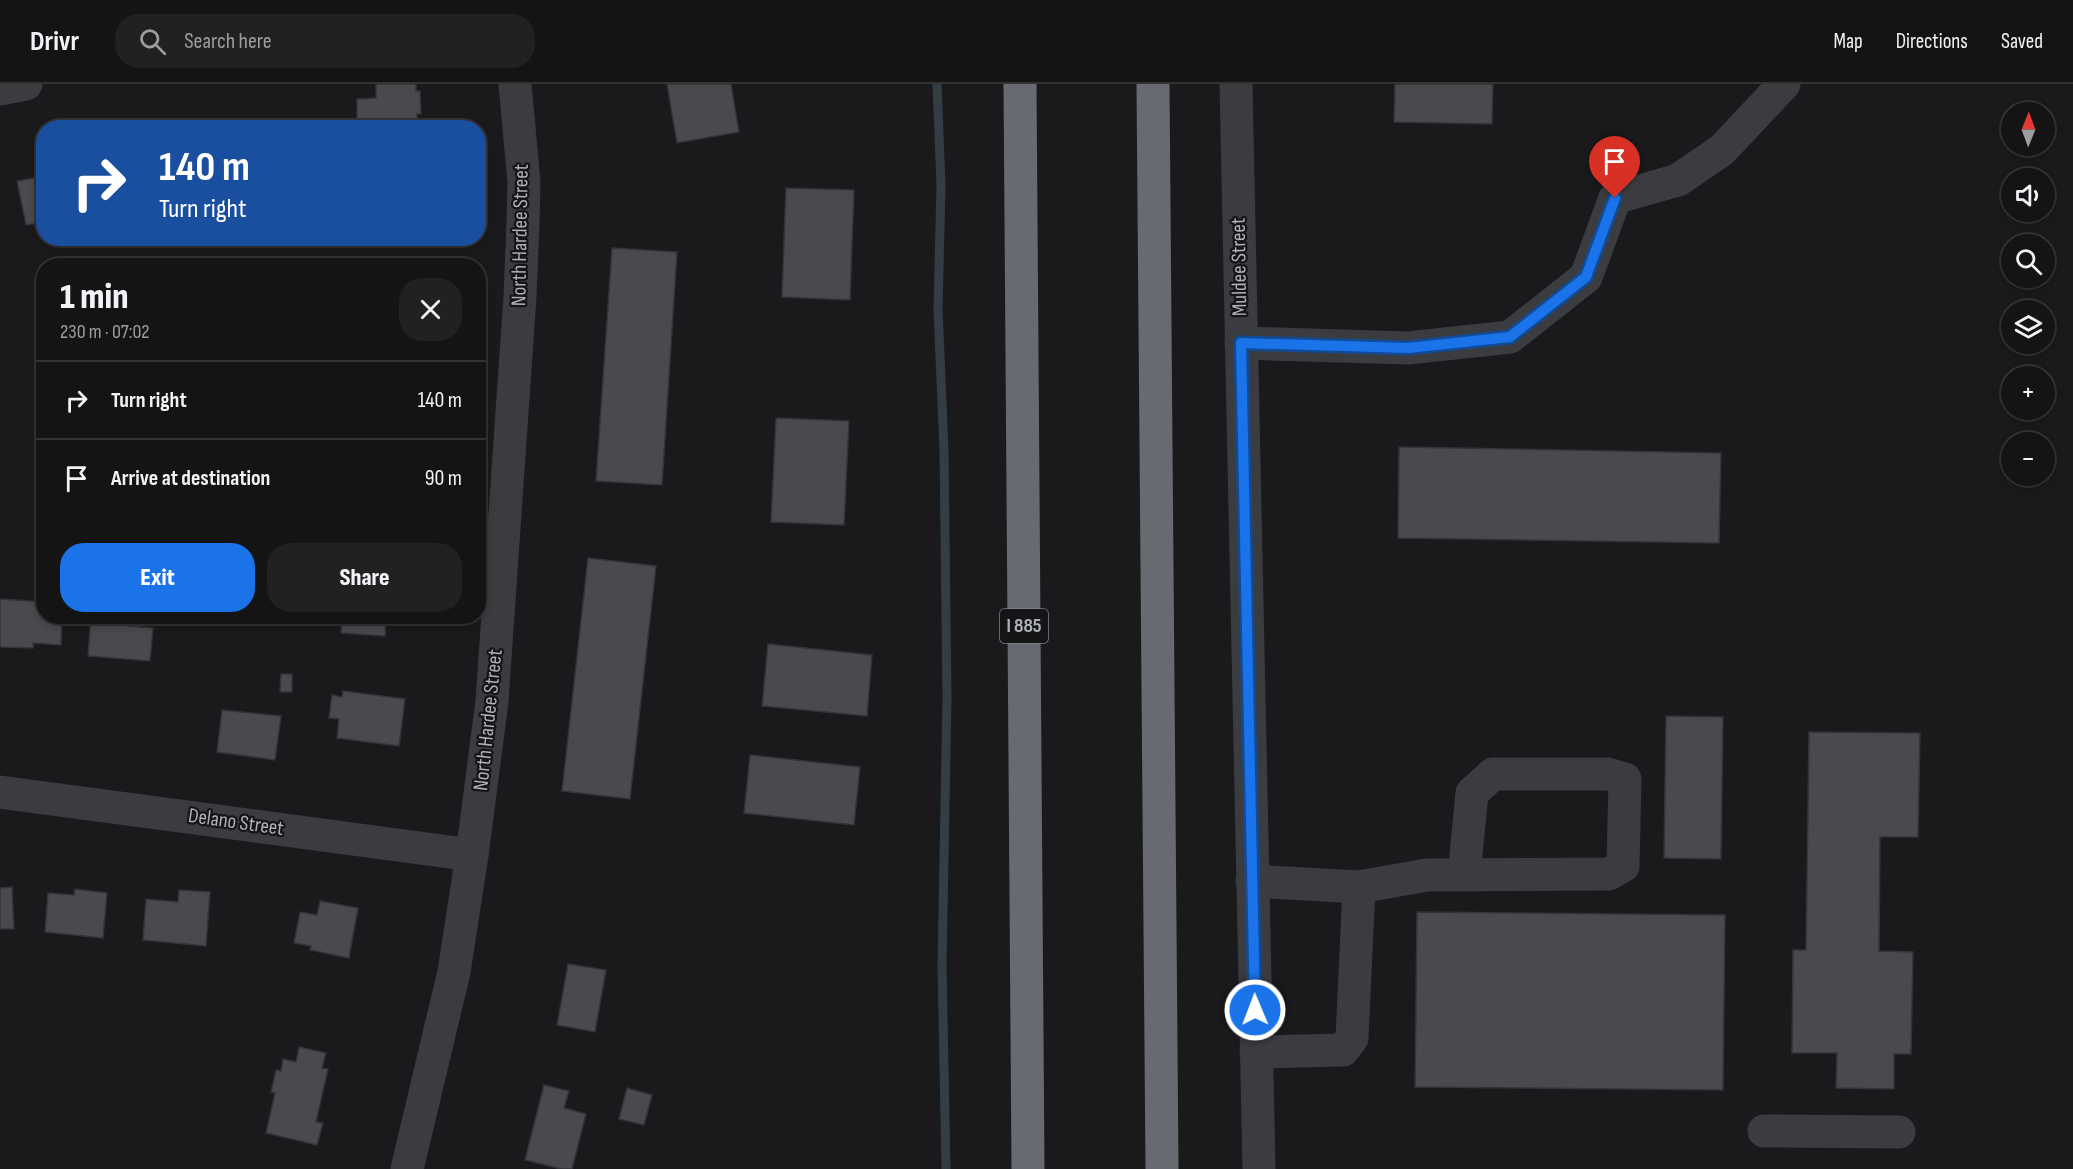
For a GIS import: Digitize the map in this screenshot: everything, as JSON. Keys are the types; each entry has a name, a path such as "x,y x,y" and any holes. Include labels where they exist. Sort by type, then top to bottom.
{"highway":[{"name":"I 885","path":"1020,84 1028,1169"},
{"path":"1153,84 1162,1169"}],"street":[{"path":"0,89 26,84"},
{"name":"North Hardee Street","path":"407,1169 454,972 492,701 520,297 524,182 515,84"},
{"name":"Muldee Street","path":"1236,84 1258,1169"},
{"path":"1241,343 1408,348 1510,337 1586,277 1615,198 1678,180 1722,150 1784,84"},
{"path":"1252,881 1359,887 1427,875 1464,875 1609,874 1623,866 1625,779 1608,774 1493,774 1472,793 1464,875"},
{"name":"Delano Street","path":"0,792 472,855"},
{"path":"1256,1052 1343,1050 1352,1038 1359,887"},
{"path":"1764,1131 1899,1132"}],"building":[{"path":"376,84 416,84 416,91 420,91 421,114 417,114 417,120 357,120 357,99 376,98"},
{"path":"667,84 731,84 739,132 677,143"},
{"path":"1395,84 1493,84 1492,124 1394,122"},
{"path":"36,177 36,223 26,225 17,181"},
{"path":"786,188 854,190 850,300 782,297"},
{"path":"612,248 677,252 662,485 596,481"},
{"path":"776,418 849,421 844,525 771,522"},
{"path":"1399,447 1721,453 1719,543 1398,538"},
{"path":"588,558 656,566 630,799 562,791"},
{"path":"0,599 36,601 36,624 62,624 61,645 33,643 33,648 0,647"},
{"path":"90,624 128,624 128,626 153,628 150,661 88,656"},
{"path":"342,624 386,624 385,636 341,633"},
{"path":"768,644 872,655 867,716 762,706"},
{"path":"281,674 292,674 292,692 280,692"},
{"path":"343,691 405,699 399,746 337,738 339,719 329,718 332,695 342,697"},
{"path":"222,710 281,716 275,760 217,752"},
{"path":"1666,716 1723,717 1721,859 1664,858"},
{"path":"1809,732 1920,733 1918,837 1880,837 1879,951 1913,952 1911,1054 1894,1054 1894,1089 1836,1088 1837,1053 1792,1053 1793,950 1806,950"},
{"path":"750,755 860,767 854,825 744,813"},
{"path":"12,887 14,929 0,929 0,888"},
{"path":"75,889 107,893 103,938 45,932 48,893 74,895"},
{"path":"179,890 210,892 206,946 143,940 146,899 178,902"},
{"path":"320,901 358,908 349,958 310,950 311,946 294,943 300,912 317,915"},
{"path":"1417,912 1725,915 1723,1090 1415,1087"},
{"path":"568,964 606,970 595,1032 557,1025"},
{"path":"299,1047 326,1053 322,1068 328,1069 316,1122 323,1123 317,1145 266,1133 275,1093 271,1092 276,1070 281,1071 283,1059 296,1062"},
{"path":"544,1085 569,1091 564,1108 586,1114 572,1169 561,1169 525,1160"},
{"path":"627,1088 652,1095 644,1125 619,1119"}],"waterway":[{"path":"937,84 941,185 938,309 944,451 947,698 942,965 946,1169"}],"route":[{"path":"1255,1010 1241,343 1408,348 1510,337 1586,277 1615,198"}]}
